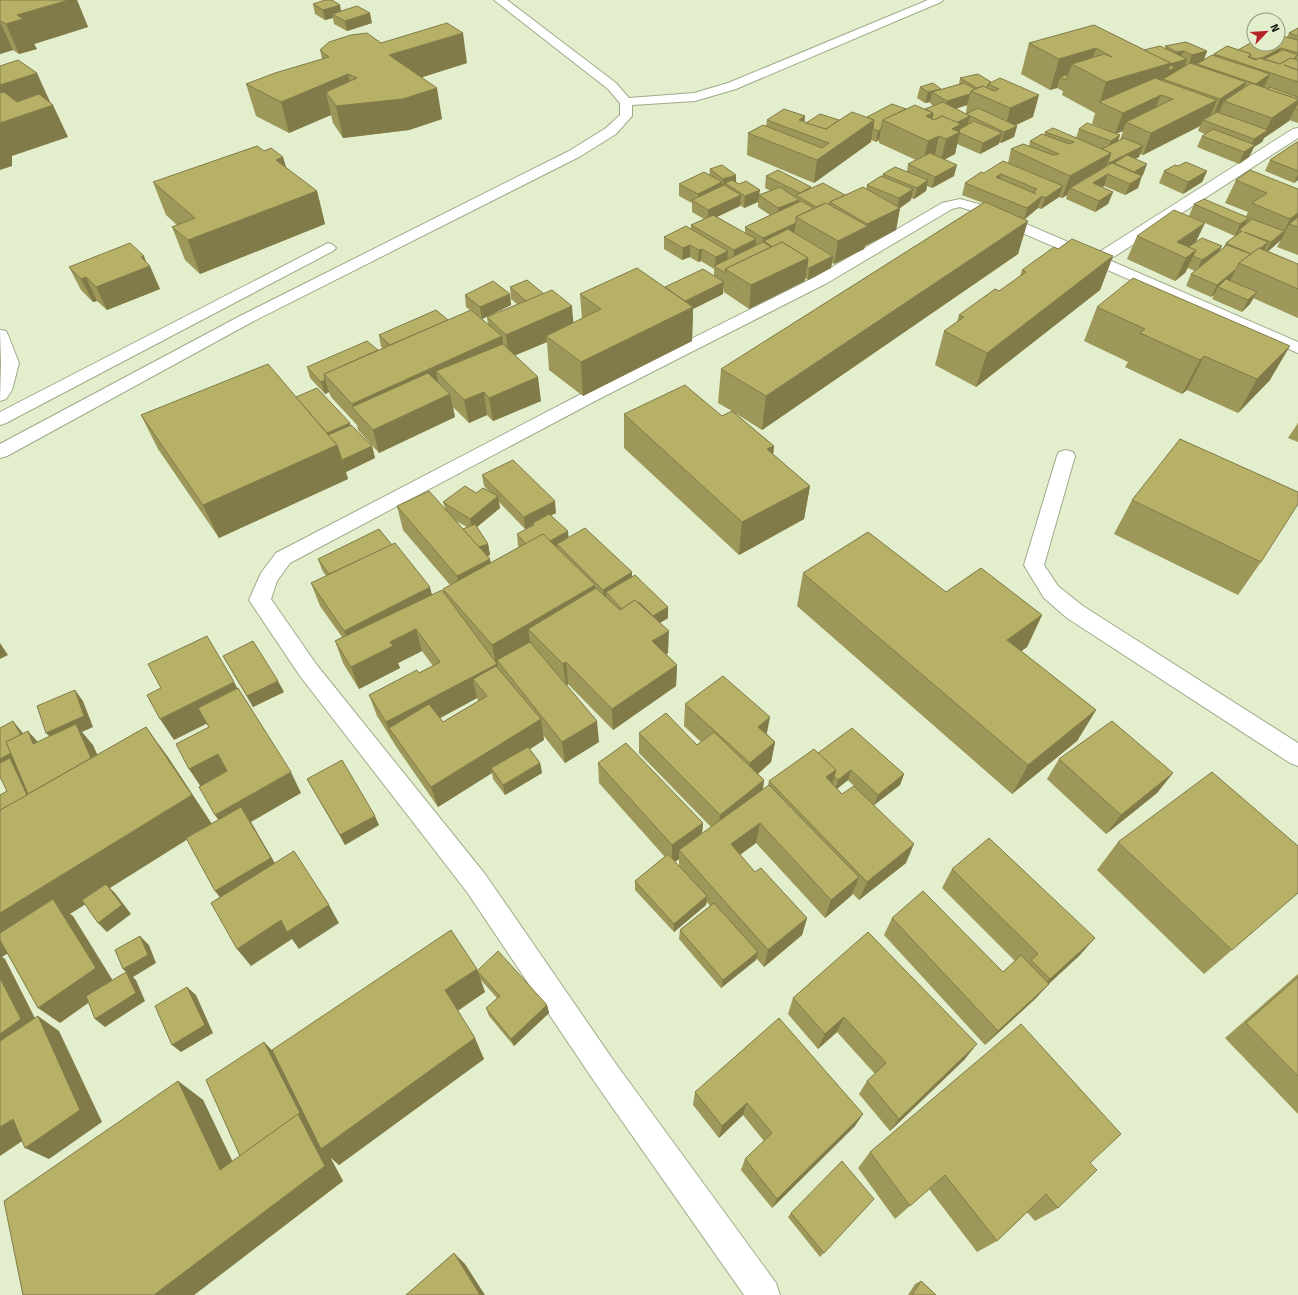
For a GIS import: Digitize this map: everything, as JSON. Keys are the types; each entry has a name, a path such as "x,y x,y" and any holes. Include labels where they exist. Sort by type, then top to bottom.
{"street":[{"path":"0,452 246,318 574,154 611,131 626,116 626,102 612,86 500,0"},
{"path":"626,102 695,97 732,86 937,0"},
{"path":"1098,260 1298,132"},
{"path":"764,1295 606,1074 476,883 308,670 260,600 268,578 283,558 591,396 822,280 947,206 960,202 1098,260 1298,348"},
{"path":"0,418 328,248"},
{"path":"0,336 10,363 3,390 0,395"},
{"path":"1066,456 1034,566 1051,592 1074,612 1298,756"}],"building":[{"path":"0,0 69,0 17,15 23,19 6,24 0,21"},
{"path":"325,0 332,0 340,5 323,10 313,4"},
{"path":"357,6 370,13 345,21 332,14"},
{"path":"447,23 463,33 389,55 437,88 403,99 336,106 326,92 357,78 348,74 281,102 246,84 275,73 329,57 320,50 329,42 351,35 367,33 381,43"},
{"path":"1094,25 1171,63 1106,82 1072,64 1104,54 1112,57 1096,48 1059,59 1029,43"},
{"path":"1298,28 1298,36 1289,33"},
{"path":"1286,37 1298,40 1298,53 1286,49"},
{"path":"1186,42 1207,51 1192,55 1184,51 1177,52 1165,46"},
{"path":"1160,46 1187,59 1170,64 1171,63 1144,50"},
{"path":"1227,46 1251,54 1248,57 1256,60 1259,58 1280,64 1290,58 1298,60 1298,82 1214,54"},
{"path":"1246,46 1246,52 1273,52 1262,58 1256,59 1250,57 1251,54 1238,50"},
{"path":"1286,51 1298,55 1294,59 1290,58 1280,64 1264,59 1279,52"},
{"path":"1212,55 1270,74 1256,84 1197,64"},
{"path":"18,60 37,73 0,85 0,66"},
{"path":"1190,63 1246,82 1220,99 1163,79"},
{"path":"1170,65 1175,68 1168,70"},
{"path":"978,74 991,82 988,84 987,88 983,86 977,88 960,78"},
{"path":"1068,74 1066,80 1060,77"},
{"path":"1000,78 1039,95 1010,108 971,91 983,86 994,91 999,89 988,84"},
{"path":"1155,78 1217,100 1151,133 1126,122 1173,99 1161,95 1123,113 1099,102"},
{"path":"933,83 941,89 928,92 920,87"},
{"path":"964,83 975,89 971,91 970,94 947,101 932,92"},
{"path":"1251,83 1298,100 1272,118 1224,101"},
{"path":"1270,87 1298,97 1298,99 1267,89"},
{"path":"4,92 17,102 39,94 53,105 0,123 0,93"},
{"path":"943,102 970,116 956,123 942,116 934,120 932,119 933,113 925,109"},
{"path":"1298,102 1298,110 1295,109"},
{"path":"892,104 906,109 883,120 881,129 878,131 873,129 874,120 867,117"},
{"path":"915,105 933,113 926,116 934,120 942,116 961,124 952,129 960,132 946,139 939,136 928,141 883,120"},
{"path":"978,108 1017,126 1004,132 966,114"},
{"path":"784,109 805,116 799,120 826,129 852,112 874,120 817,160 748,133 763,125 822,148 829,143 767,120"},
{"path":"1217,112 1268,130 1254,139 1203,120"},
{"path":"820,114 839,120 826,129 806,123"},
{"path":"974,121 1002,133 983,143 959,132 960,129"},
{"path":"1087,123 1120,135 1111,141 1079,129"},
{"path":"1053,128 1111,153 1070,176 1011,149 1023,144 1053,155 1059,154 1030,141 1042,134 1069,144 1074,142 1045,132"},
{"path":"1213,129 1255,145 1244,152 1202,136"},
{"path":"1124,138 1143,146 1109,163 1111,153 1102,149"},
{"path":"1297,142 1298,171 1270,160"},
{"path":"257,146 264,151 271,148 283,157 276,160 317,191 188,240 172,227 195,218 153,182"},
{"path":"930,153 957,165 935,177 908,164"},
{"path":"1127,155 1147,164 1134,172 1114,163"},
{"path":"1003,161 1063,186 1045,198 1042,196 1027,208 965,183 981,172 984,173","holes":["1001,174 1037,189 1033,192 1036,194 996,177"]},
{"path":"1186,162 1207,171 1188,182 1164,171 1175,165 1178,166"},
{"path":"1112,163 1142,176 1130,184 1108,174 1093,183 1113,192 1099,201 1070,188"},
{"path":"722,165 736,175 723,179 710,169"},
{"path":"895,167 928,180 917,188 883,174"},
{"path":"778,170 811,187 800,193 766,176"},
{"path":"1250,170 1298,189 1298,213 1290,219 1252,203 1267,193 1236,180"},
{"path":"704,172 722,182 698,194 679,184"},
{"path":"881,176 913,189 899,198 867,185"},
{"path":"732,180 739,184 746,181 760,190 745,196 725,183"},
{"path":"823,183 845,195 830,202 829,205 826,203 816,207 796,195"},
{"path":"724,185 741,195 708,210 692,200"},
{"path":"780,187 799,200 778,208 759,195"},
{"path":"863,187 900,208 867,224 830,202"},
{"path":"1204,199 1249,218 1240,224 1194,204"},
{"path":"801,201 814,208 796,217 796,223 763,238 745,227"},
{"path":"985,202 1028,221 766,396 721,369"},
{"path":"826,203 868,226 838,241 796,217"},
{"path":"1174,210 1205,223 1177,242 1196,250 1186,258 1137,236"},
{"path":"713,215 756,239 734,250 691,225"},
{"path":"1298,217 1298,227 1289,224"},
{"path":"1252,219 1284,231 1271,242 1244,232 1268,242 1251,254 1226,243 1242,231 1239,230"},
{"path":"686,226 728,251 716,257 702,249 699,250 690,245 683,248 664,237"},
{"path":"788,229 833,256 809,268 807,267 808,258 782,242 773,247 764,241"},
{"path":"1202,238 1222,246 1202,260 1193,256 1196,250 1188,247"},
{"path":"1072,239 1113,256 987,353 944,331 964,317 959,315 995,289 999,291 1026,272 1022,270 1054,247 1058,249"},
{"path":"763,242 771,247 725,269 725,273 714,266"},
{"path":"782,242 808,258 751,285 725,269"},
{"path":"130,243 144,256 141,257 150,266 96,287 86,277 81,279 69,267"},
{"path":"1227,245 1251,254 1239,263 1236,269 1217,285 1191,274"},
{"path":"1259,248 1298,264 1298,289 1239,263"},
{"path":"637,268 693,307 581,362 546,336 601,309 580,294"},
{"path":"703,269 724,282 685,301 665,287"},
{"path":"1133,278 1290,346 1257,379 1204,356 1200,360 1140,333 1145,329 1097,307"},
{"path":"1226,279 1257,292 1248,300 1218,287"},
{"path":"527,280 544,294 526,301 510,287"},
{"path":"493,281 510,294 480,307 465,295"},
{"path":"552,290 572,306 506,335 487,317"},
{"path":"436,310 448,320 390,345 379,335"},
{"path":"471,310 502,336 352,404 324,374"},
{"path":"367,341 378,350 324,374 325,380 321,382 307,367"},
{"path":"503,344 538,377 489,398 484,392 464,400 436,371"},
{"path":"268,364 337,445 203,505 141,415"},
{"path":"428,373 450,394 373,430 352,407"},
{"path":"685,385 722,416 732,411 774,446 767,449 810,486 742,522 624,414"},
{"path":"317,388 350,423 327,433 296,397"},
{"path":"351,425 372,446 342,460 337,445 328,435"},
{"path":"1180,439 1298,492 1298,504 1261,562 1132,500"},
{"path":"513,460 555,501 524,517 482,475"},
{"path":"465,486 476,493 483,488 498,496 470,519 443,502"},
{"path":"429,491 490,559 457,576 397,506"},
{"path":"549,514 568,531 550,541 543,534 526,544 517,534 534,525 533,523"},
{"path":"475,524 488,544 479,547 463,529"},
{"path":"585,528 632,572 603,590 557,544"},
{"path":"379,529 392,545 329,574 318,559"},
{"path":"868,532 946,592 981,568 1042,615 1007,640 1096,710 1028,765 803,573"},
{"path":"543,534 595,585 492,645 443,589"},
{"path":"395,543 430,587 344,631 311,583"},
{"path":"635,575 668,607 653,616 635,600 622,609 606,592"},
{"path":"596,588 620,610 635,600 669,631 652,641 677,665 612,709 566,662 563,664 528,629"},
{"path":"442,590 497,664 386,722 369,695 417,670 419,673 440,662 416,629 390,642 393,646 351,667 335,641"},
{"path":"207,636 234,682 160,719 147,695 161,688 148,664"},
{"path":"253,641 278,681 247,696 223,656"},
{"path":"530,642 597,721 562,742 497,660"},
{"path":"496,666 541,719 431,787 389,728 429,704 443,722 487,696 473,679"},
{"path":"723,676 770,717 758,727 775,742 750,763 685,704"},
{"path":"238,688 291,772 215,815 199,787 227,771 218,754 189,769 176,744 209,727 198,708"},
{"path":"75,690 84,716 46,733 37,706"},
{"path":"666,713 697,745 714,732 764,780 720,815 639,733"},
{"path":"13,721 21,735 6,742 11,753 0,759 0,728"},
{"path":"1112,721 1173,773 1121,815 1059,759"},
{"path":"76,724 91,758 28,794 6,742 28,731 33,744"},
{"path":"146,727 192,795 0,913 0,810"},
{"path":"852,728 904,774 878,795 851,770 838,780 834,776 836,770 818,753"},
{"path":"626,743 703,823 672,845 598,763"},
{"path":"528,747 540,763 503,785 491,768"},
{"path":"814,749 836,770 826,777 842,794 854,786 914,844 867,882 769,781"},
{"path":"10,758 27,795 0,810 0,795 7,791 0,777 0,763"},
{"path":"342,760 375,816 340,835 307,779"},
{"path":"1212,772 1298,846 1298,893 1232,950 1118,842"},
{"path":"769,785 859,877 831,900 760,823 731,844 755,872 761,868 807,918 768,950 679,850"},
{"path":"241,807 271,858 215,891 186,838"},
{"path":"989,838 1095,938 1050,979 1031,960 1038,954 952,869"},
{"path":"294,851 329,905 287,932 281,920 237,949 211,903"},
{"path":"668,854 707,896 674,924 635,881"},
{"path":"106,884 122,905 98,923 82,900"},
{"path":"923,891 1003,972 1021,955 1049,984 998,1031 892,918"},
{"path":"53,899 96,968 38,1008 0,940 0,933"},
{"path":"714,903 758,952 723,980 680,930"},
{"path":"451,930 477,969 445,990 475,1038 321,1149 272,1050"},
{"path":"868,932 977,1044 899,1119 867,1081 886,1063 844,1017 825,1034 793,998"},
{"path":"140,936 148,955 123,969 115,950"},
{"path":"498,951 547,1005 511,1039 486,1008 500,996 477,971"},
{"path":"126,972 136,993 95,1019 86,996"},
{"path":"1298,977 1298,1076 1246,1023"},
{"path":"0,978 21,1019 0,1034"},
{"path":"187,987 205,1025 172,1045 155,1006"},
{"path":"38,1016 80,1110 25,1148 13,1119 0,1127 0,1041"},
{"path":"779,1018 863,1114 777,1199 745,1159 772,1133 747,1103 722,1126 695,1092"},
{"path":"1021,1024 1121,1134 1090,1163 1097,1170 1058,1208 1046,1194 997,1241 945,1175 910,1206 870,1152"},
{"path":"264,1042 300,1113 240,1156 206,1080"},
{"path":"178,1081 220,1170 298,1114 325,1166 154,1295 23,1295 4,1201"},
{"path":"842,1161 874,1199 824,1253 791,1213"},
{"path":"454,1253 480,1295 406,1295"},
{"path":"921,1281 936,1295 912,1295"}]}
